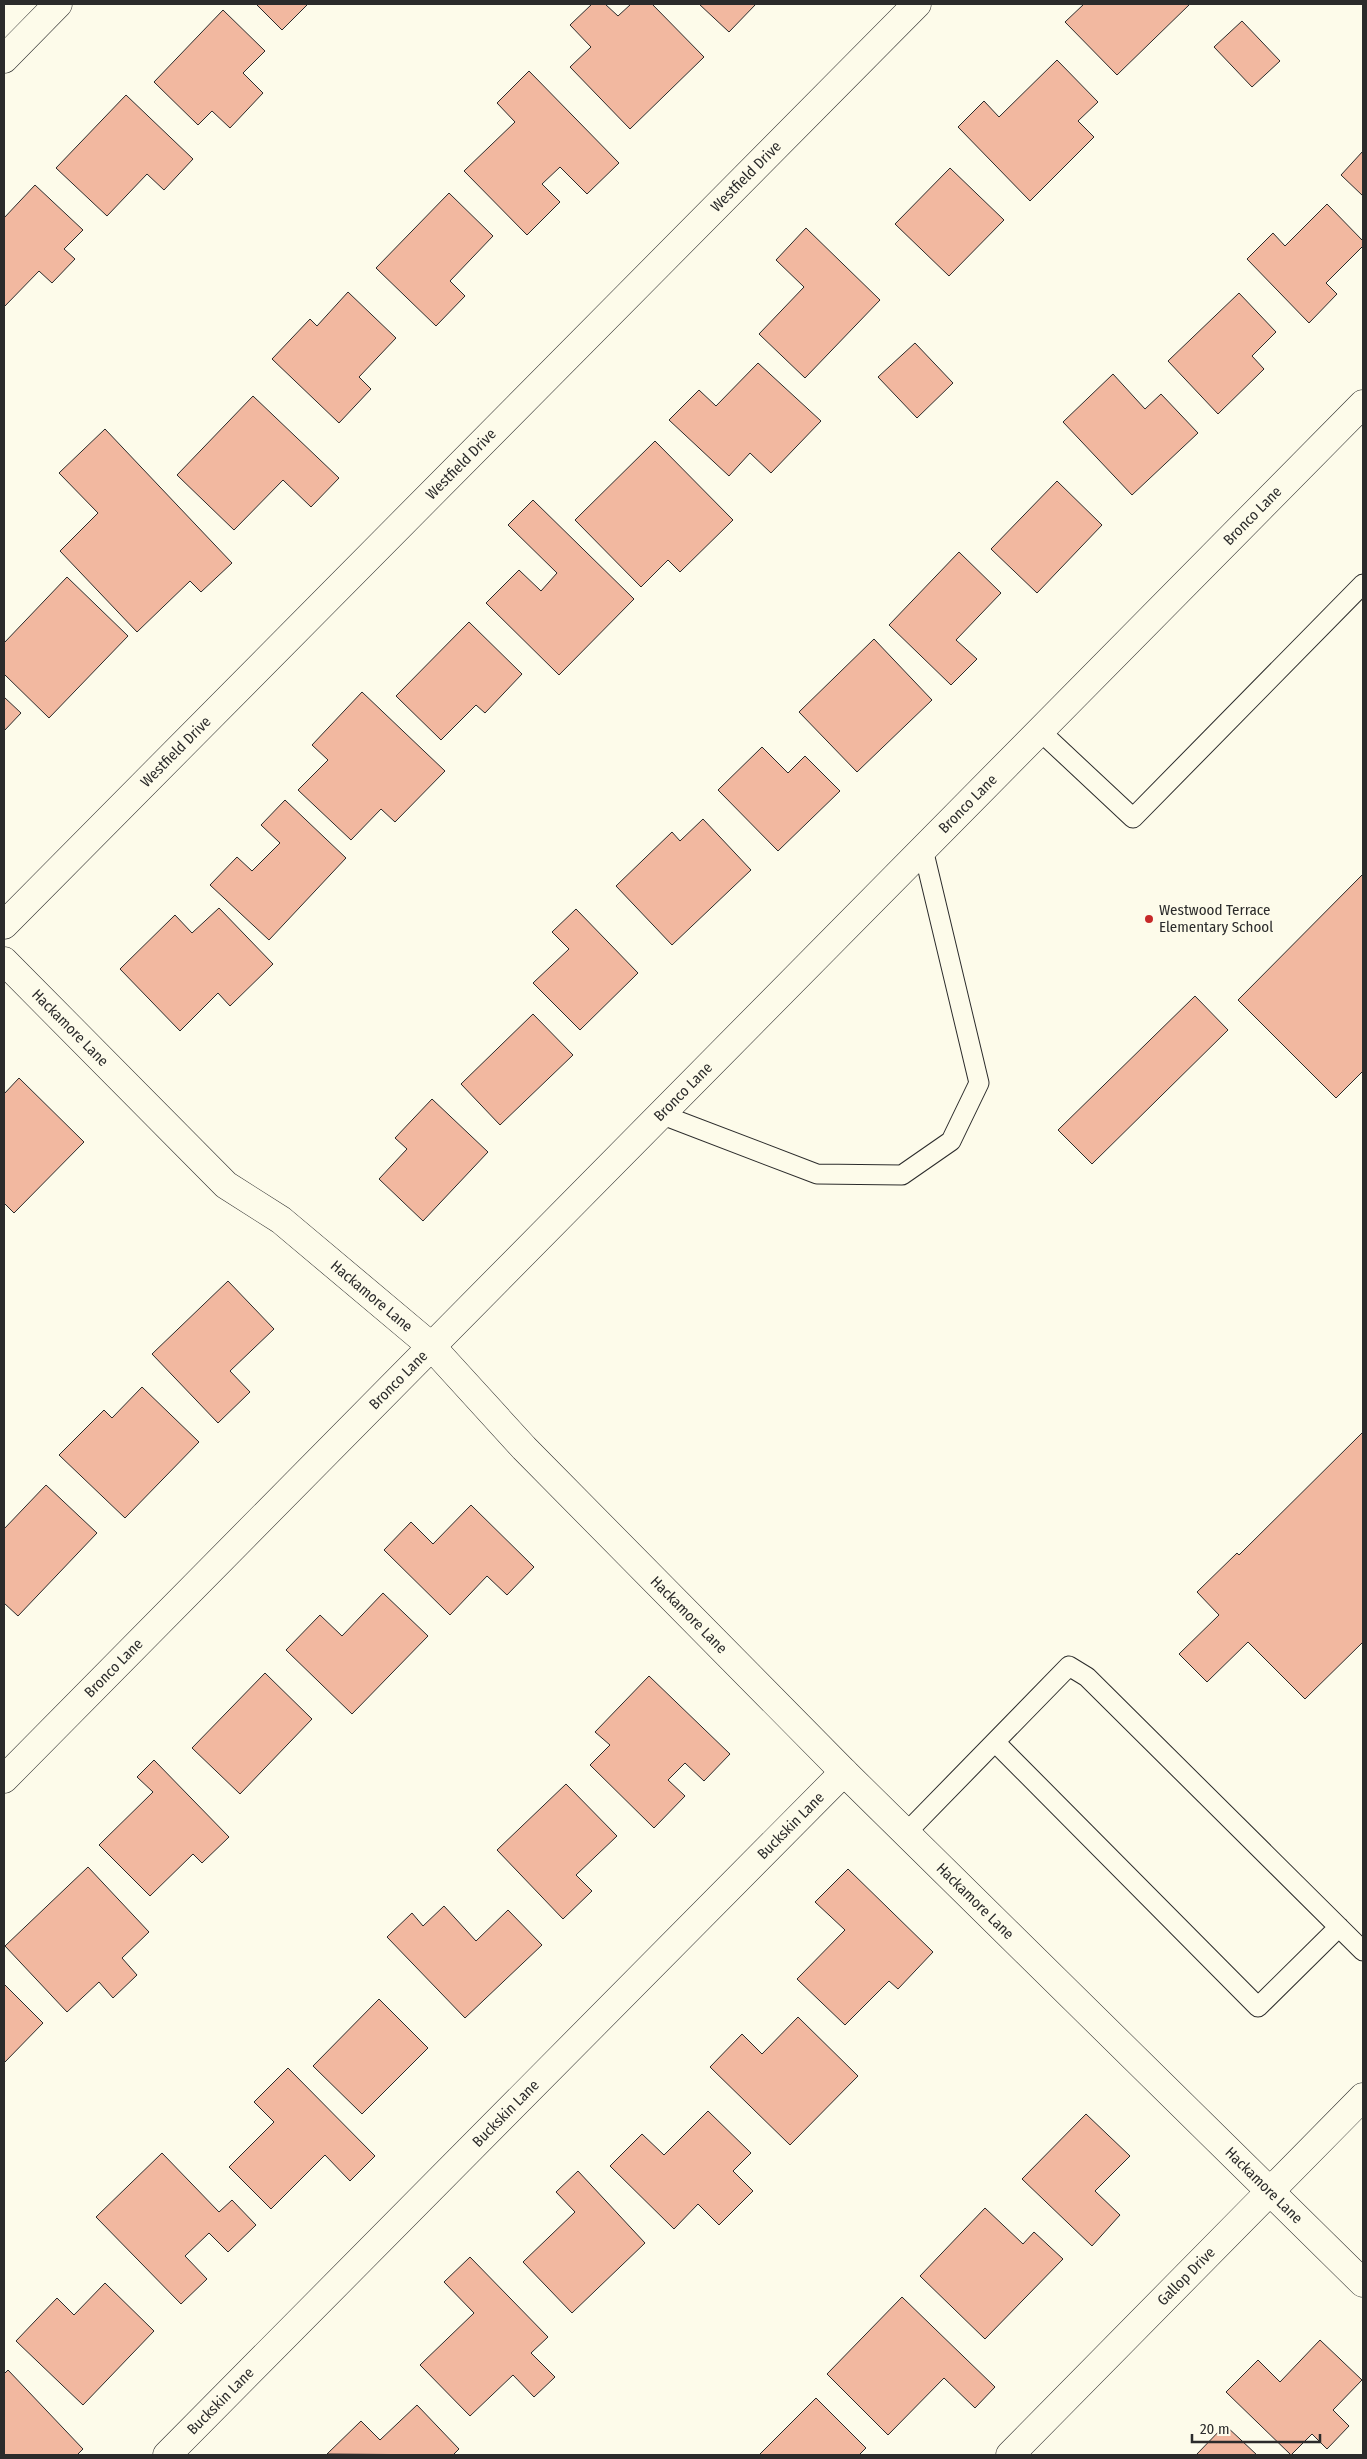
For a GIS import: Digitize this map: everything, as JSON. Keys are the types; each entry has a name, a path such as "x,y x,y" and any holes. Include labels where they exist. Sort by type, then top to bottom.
{"street":[{"path":"4,59 58,4"},
{"name":"Westfield Drive","path":"4,924 917,4"},
{"name":"Bronco Lane","path":"4,1779 1363,404"},
{"name":"Hackamore Lane","path":"4,961 226,1185 281,1220 431,1346 524,1448 844,1772 1363,2283"},
{"name":"Buckskin Lane","path":"167,2455 844,1772"},
{"name":"Gallop Drive","path":"1010,2455 1363,2097"}],"lane":[{"path":"1040,730 1133,818 1363,584"},
{"path":"660,1114 818,1174 902,1175 951,1141 979,1083 923,849"},
{"path":"906,1833 1069,1666 1094,1684 1363,1951"},
{"path":"995,1742 1258,2007 1339,1927"}],"building":[{"path":"256,4 308,4 282,30"},
{"path":"592,4 605,4 618,16 631,4 652,4 704,57 630,129 570,67 591,47 570,25"},
{"path":"699,4 756,4 729,32"},
{"path":"1084,4 1190,4 1117,75 1065,22"},
{"path":"223,10 265,51 243,73 263,93 230,128 212,111 198,125 154,82"},
{"path":"1242,21 1280,61 1252,87 1214,47"},
{"path":"1057,60 1098,102 1078,121 1094,137 1030,201 958,127 984,101 999,117"},
{"path":"529,71 619,163 587,194 560,167 542,184 560,202 527,235 464,171 515,122 497,103"},
{"path":"126,95 193,159 164,190 147,174 107,216 56,168"},
{"path":"1363,151 1363,196 1341,175"},
{"path":"950,168 1004,220 949,276 895,224"},
{"path":"35,185 83,230 64,249 75,259 52,283 39,271 4,307 4,218"},
{"path":"449,193 493,236 450,281 465,296 436,326 376,268"},
{"path":"1327,204 1363,241 1363,246 1326,283 1337,294 1309,323 1247,259 1273,233 1285,246"},
{"path":"806,228 880,300 805,378 759,334 804,287 776,260"},
{"path":"348,292 396,338 359,377 371,389 339,423 272,359 310,319 317,326"},
{"path":"1239,293 1276,332 1252,356 1264,369 1218,414 1168,361"},
{"path":"915,343 953,383 917,418 878,377"},
{"path":"758,363 821,421 771,473 750,453 729,476 669,420 699,390 716,406"},
{"path":"1113,374 1145,409 1161,394 1198,433 1132,495 1063,422"},
{"path":"253,396 339,478 311,507 283,480 234,530 177,475"},
{"path":"105,429 232,563 201,592 190,581 137,632 60,551 98,513 59,473"},
{"path":"655,441 733,520 680,572 668,560 641,587 575,520"},
{"path":"1057,481 1102,525 1037,593 991,549"},
{"path":"533,500 634,599 559,675 486,603 519,570 541,591 557,573 508,525"},
{"path":"959,552 1001,593 956,640 977,659 951,685 889,625"},
{"path":"67,577 128,636 49,718 4,674 4,643"},
{"path":"469,622 522,674 485,713 476,705 441,740 396,696"},
{"path":"874,639 932,700 857,772 799,712"},
{"path":"362,692 445,771 395,822 381,809 351,840 298,790 328,760 312,745"},
{"path":"4,697 21,713 4,731"},
{"path":"762,747 788,773 805,756 840,791 778,851 718,790"},
{"path":"285,800 346,858 269,940 210,885 237,857 252,871 280,843 261,825"},
{"path":"703,819 751,870 672,945 616,886 672,832 680,841"},
{"path":"1363,874 1363,1071 1336,1098 1238,1000"},
{"path":"219,908 273,964 230,1006 218,993 180,1031 120,969 175,915 192,933"},
{"path":"576,909 638,973 580,1030 533,983 569,949 552,932"},
{"path":"1195,996 1228,1030 1092,1164 1058,1130"},
{"path":"533,1014 573,1055 500,1125 461,1084"},
{"path":"19,1078 84,1142 14,1213 4,1203 4,1094"},
{"path":"432,1099 488,1152 423,1221 379,1179 407,1149 395,1138"},
{"path":"228,1281 274,1329 230,1371 250,1392 218,1423 152,1354"},
{"path":"142,1387 199,1442 125,1518 59,1455 104,1410 112,1418"},
{"path":"1363,1432 1363,1642 1305,1699 1248,1642 1207,1682 1179,1654 1219,1615 1197,1592 1237,1553 1239,1555"},
{"path":"46,1485 97,1533 18,1616 4,1603 4,1529"},
{"path":"471,1505 534,1567 507,1595 487,1576 450,1615 384,1550 411,1522 433,1544"},
{"path":"383,1593 428,1636 352,1714 286,1650 320,1615 342,1636"},
{"path":"265,1673 312,1719 240,1794 192,1748"},
{"path":"649,1676 730,1754 704,1781 685,1763 668,1780 685,1796 654,1828 590,1765 610,1745 595,1732"},
{"path":"154,1760 229,1837 202,1863 193,1854 150,1896 99,1845 153,1792 137,1777"},
{"path":"566,1784 617,1836 576,1875 592,1891 563,1919 497,1850"},
{"path":"88,1867 149,1932 122,1958 137,1975 113,1998 99,1982 67,2012 5,1946"},
{"path":"848,1869 933,1952 898,1989 889,1981 845,2025 797,1979 845,1930 815,1902"},
{"path":"444,1906 476,1941 508,1910 542,1945 465,2018 387,1937 412,1913 423,1926"},
{"path":"4,1984 43,2023 4,2063"},
{"path":"379,1999 428,2048 362,2114 313,2066"},
{"path":"798,2017 858,2076 790,2145 710,2067 742,2034 762,2054"},
{"path":"288,2068 375,2156 350,2181 325,2155 271,2209 229,2167 274,2122 254,2102"},
{"path":"708,2111 751,2153 733,2171 753,2191 719,2225 698,2204 674,2229 610,2166 642,2134 664,2155"},
{"path":"1086,2114 1130,2156 1095,2191 1120,2215 1092,2246 1022,2179"},
{"path":"162,2153 219,2212 232,2200 256,2225 228,2252 209,2233 185,2256 207,2279 181,2304 96,2217"},
{"path":"578,2171 645,2243 572,2313 523,2262 575,2212 556,2192"},
{"path":"985,2208 1023,2244 1034,2232 1063,2259 985,2339 920,2276"},
{"path":"470,2257 548,2337 531,2353 555,2377 534,2397 513,2375 470,2416 420,2365 474,2313 444,2282"},
{"path":"105,2283 154,2331 83,2405 16,2341 57,2298 74,2315"},
{"path":"902,2297 995,2387 975,2408 944,2378 888,2435 827,2374"},
{"path":"1320,2340 1362,2380 1333,2410 1349,2426 1327,2449 1312,2434 1291,2455 1226,2392 1258,2360 1280,2382"},
{"path":"8,2370 83,2449 77,2455 4,2455 4,2374"},
{"path":"816,2398 866,2448 859,2455 759,2455"},
{"path":"417,2405 459,2449 453,2455 327,2454 361,2421 380,2440"},
{"path":"1225,2425 1257,2455 1196,2455"}],"place":[{"name":"Westwood Terrace Elementary School","path":"1149,919"}]}
